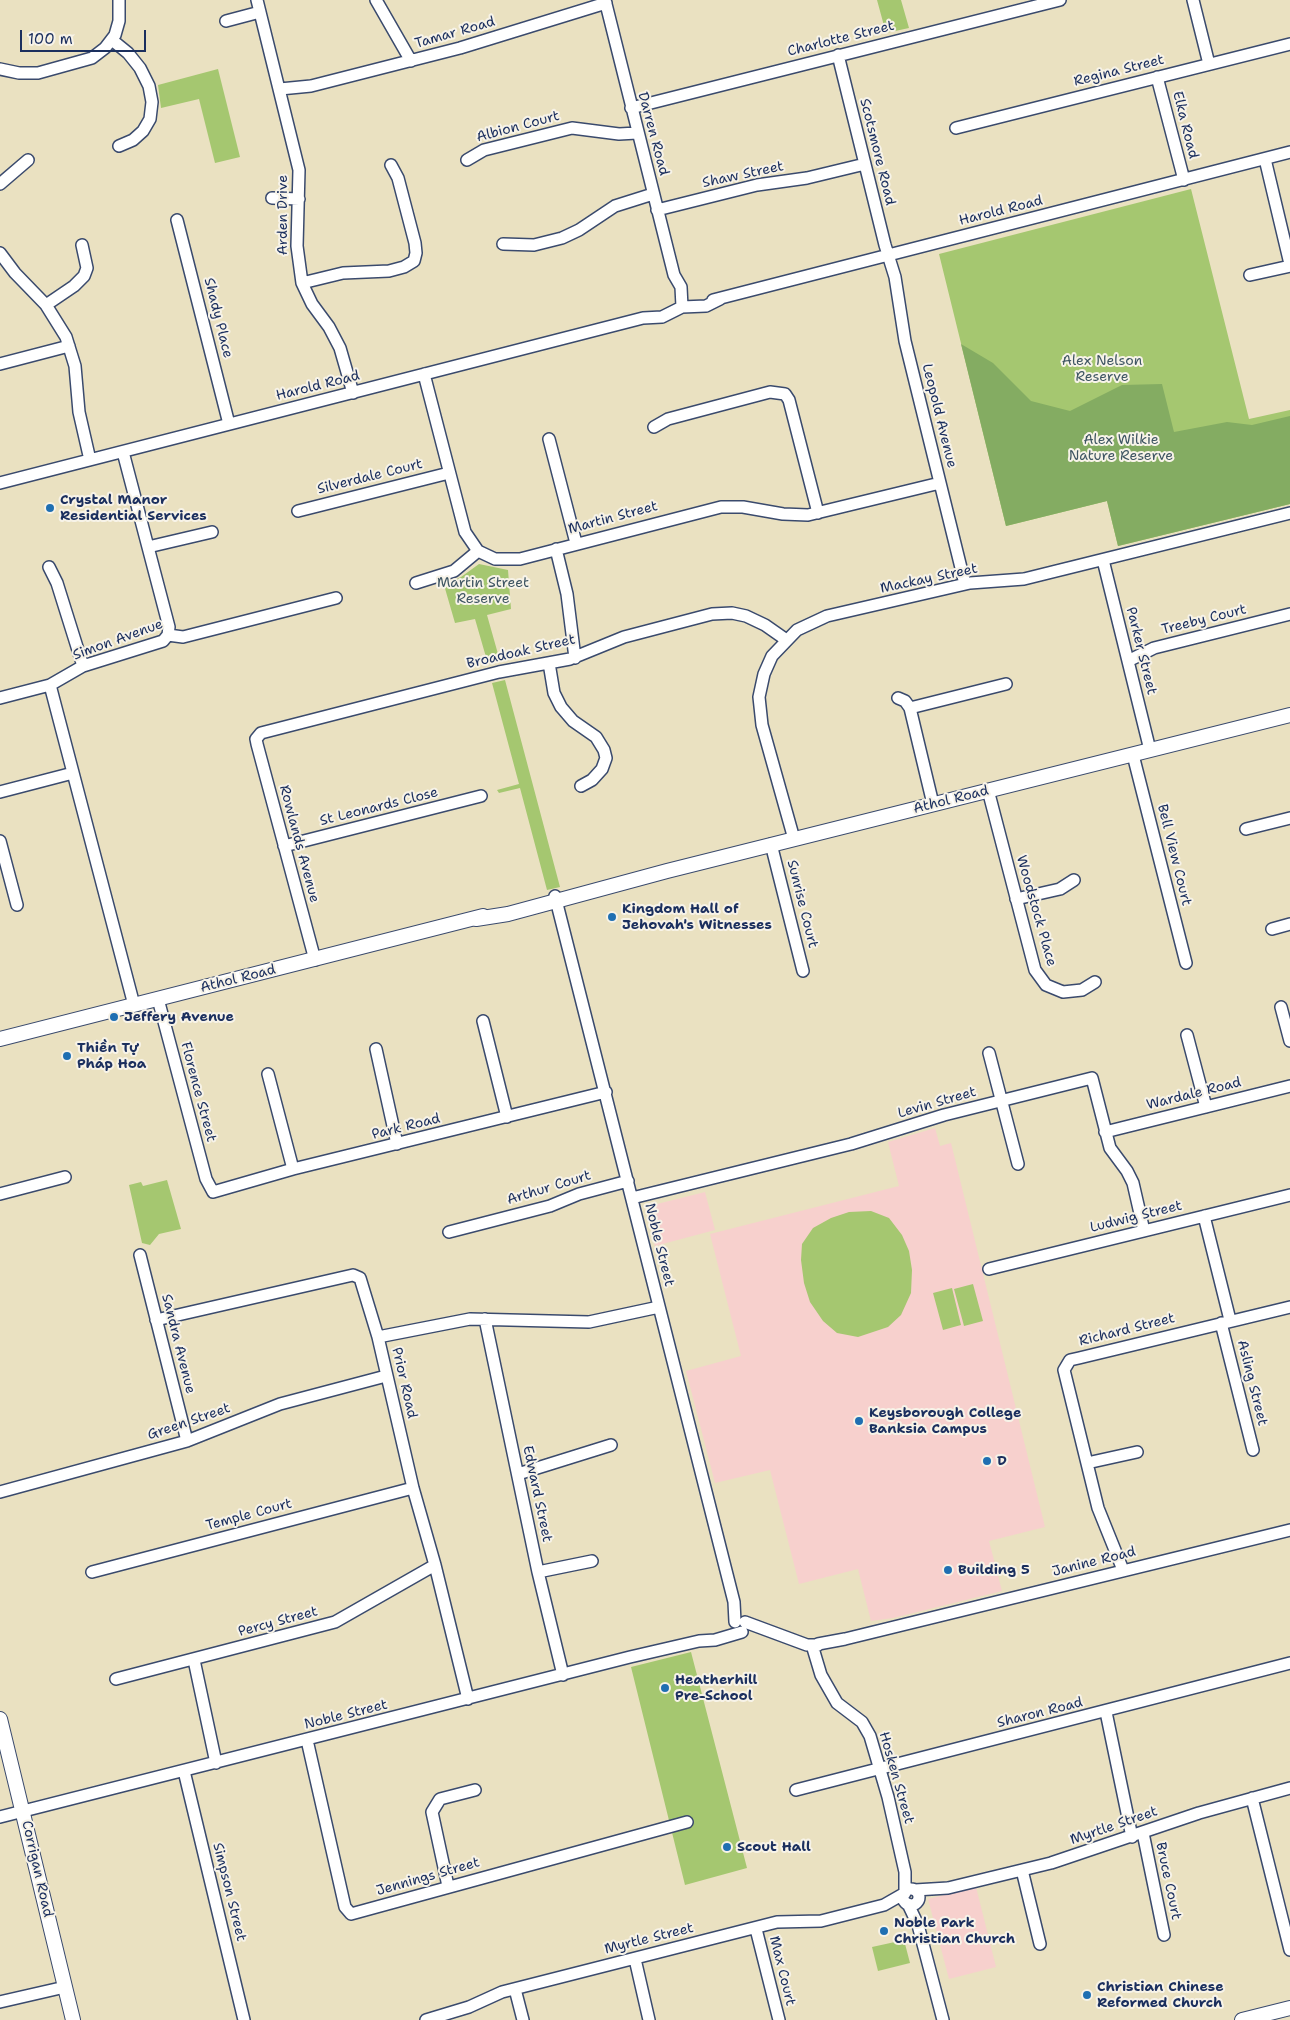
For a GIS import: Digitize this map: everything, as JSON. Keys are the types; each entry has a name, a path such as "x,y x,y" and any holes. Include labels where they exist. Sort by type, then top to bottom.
{"main road":[{"name":"Athol Road","path":"0,1039 476,919 506,908 556,899 585,888 612,885 1290,715"},
{"name":"Corrigan Road","path":"0,1719 73,2020"},
{"path":"1242,2020 1290,2008"}],"street":[{"path":"0,69 28,74 49,71 92,58 112,40 119,20 119,0"},
{"name":"Arden Drive","path":"257,0 299,170 297,246 302,283 312,304 329,327 340,348 353,393"},
{"path":"376,0 411,60"},
{"name":"Charlotte Street","path":"631,108 1060,0"},
{"path":"1193,0 1209,64"},
{"name":"Tamar Road","path":"281,94 476,43 605,1"},
{"name":"Darren Road","path":"605,1 674,275 674,288 681,303"},
{"path":"226,21 260,12"},
{"path":"112,40 128,53 140,68 149,86 152,102 150,119 143,131 133,140 119,146"},
{"name":"Regina Street","path":"956,128 1290,44"},
{"name":"Scotsmore Road","path":"838,55 889,256"},
{"name":"Elka Road","path":"1157,77 1184,180"},
{"name":"Albion Court","path":"466,160 484,150 572,128 620,134 637,133"},
{"name":"Harold Road","path":"0,483 643,318 662,317 681,303 701,307 720,299 1290,152"},
{"path":"1250,275 1290,265 1265,159"},
{"path":"0,184 28,160"},
{"name":"Shaw Street","path":"657,210 757,185 807,178 865,164"},
{"path":"302,283 343,273 390,271 404,267 414,261 416,253 415,243 400,184 391,165"},
{"path":"503,244 534,244 562,238 579,230 615,206 653,194"},
{"path":"272,198 299,199"},
{"name":"Shady Place","path":"177,220 230,424"},
{"path":"46,304 74,286 84,276 87,268 82,245"},
{"name":"Leopold Avenue","path":"889,256 898,286 905,341 965,584"},
{"path":"1,257 46,304 62,328 69,346 76,375 79,412 90,460"},
{"path":"0,364 69,346"},
{"path":"416,583 454,571 478,550 465,532 424,374"},
{"path":"654,427 668,419 761,395 776,392 785,394 789,400 818,513"},
{"path":"549,439 576,543"},
{"path":"123,452 169,627 168,635"},
{"name":"Silverdale Court","path":"298,511 449,472"},
{"name":"Martin Street","path":"478,550 495,559 508,560 721,508 743,507 793,515 818,513 940,483"},
{"name":"Mackay Street","path":"794,839 760,707 764,674 772,656 785,639 803,625 818,618 965,584 1016,581 1290,513"},
{"path":"148,547 212,532"},
{"path":"556,549 568,601 575,658"},
{"name":"Parker Street","path":"1103,560 1150,750"},
{"path":"49,567 58,583 83,666"},
{"name":"Simon Avenue","path":"0,698 50,684 83,666 163,641 168,635 183,637 336,598"},
{"name":"Broadoak Street","path":"258,736 265,731 499,672 575,658 624,636 717,613 746,616 765,625 785,639"},
{"name":"Treeby Court","path":"1128,661 1154,648 1290,614"},
{"path":"549,663 554,693 561,707 573,721 596,736 604,750 606,758 602,769 592,780 581,786"},
{"path":"50,684 134,1006"},
{"path":"910,708 1006,684"},
{"path":"898,698 905,701 910,708 933,804"},
{"name":"Rowlands Avenue","path":"258,736 257,744 315,960"},
{"name":"Bell View Court","path":"1133,755 1186,964"},
{"path":"0,792 73,772"},
{"name":"Woodstock Place","path":"988,790 1032,965 1041,980 1051,988 1064,992 1082,990 1095,982"},
{"name":"St Leonards Close","path":"284,846 481,796"},
{"path":"1246,829 1290,818"},
{"path":"0,841 17,905"},
{"name":"Sunrise Court","path":"771,844 803,971"},
{"path":"1016,899 1060,889 1074,880"},
{"name":"Noble Street","path":"0,1817 698,1641 740,1626 556,899"},
{"path":"1272,929 1290,924"},
{"name":"Florence Street","path":"158,999 208,1184 213,1192"},
{"path":"1281,1007 1290,1041"},
{"path":"483,1021 507,1117"},
{"path":"1187,1035 1206,1107"},
{"path":"376,1049 397,1144"},
{"path":"989,1053 1018,1164"},
{"path":"268,1074 293,1169"},
{"name":"Levin Street","path":"632,1198 851,1144 1000,1101 1092,1078 1110,1148 1127,1171 1133,1183 1144,1231"},
{"name":"Wardale Road","path":"1105,1132 1290,1086"},
{"name":"Park Road","path":"213,1192 293,1169 606,1092"},
{"path":"0,1194 65,1177"},
{"name":"Arthur Court","path":"449,1232 550,1206 578,1194 628,1181"},
{"name":"Ludwig Street","path":"989,1269 1290,1195"},
{"name":"Asling Street","path":"1204,1216 1254,1450"},
{"name":"Sandra Avenue","path":"140,1255 187,1442"},
{"name":"Prior Road","path":"156,1320 353,1275 360,1278 364,1285 378,1337 413,1488 435,1565 468,1699"},
{"path":"378,1337 453,1321 485,1318 589,1322 658,1307"},
{"name":"Richard Street","path":"1123,1570 1098,1508 1064,1370 1070,1360 1290,1307"},
{"name":"Edward Street","path":"485,1318 538,1572 563,1674"},
{"name":"Green Street","path":"0,1492 187,1442 280,1404 386,1376"},
{"path":"518,1474 611,1445"},
{"path":"1087,1463 1137,1452"},
{"name":"Temple Court","path":"92,1572 413,1488"},
{"name":"Janine Road","path":"816,1647 1290,1530"},
{"path":"538,1572 592,1561"},
{"name":"Percy Street","path":"116,1679 335,1622 435,1565"},
{"path":"740,1626 816,1647"},
{"name":"Hosken Street","path":"816,1647 824,1679 837,1703 858,1718 866,1729 879,1770 943,2020"},
{"path":"194,1660 216,1763"},
{"name":"Sharon Road","path":"796,1790 1106,1712 1290,1663"},
{"name":"Bruce Court","path":"1106,1712 1164,1935"},
{"name":"Jennings Street","path":"307,1740 345,1907 351,1914 687,1822"},
{"name":"Simpson Street","path":"184,1771 244,2020"},
{"name":"Myrtle Street","path":"428,2020 515,1989 756,1929 777,1922 821,1921 1081,1855 1252,1798 1290,1788"},
{"path":"448,1886 432,1812 440,1799 475,1790"},
{"path":"1252,1798 1290,1950"},
{"path":"1022,1870 1040,1944"},
{"name":"Max Court","path":"756,1929 779,2020"},
{"path":"635,1959 649,2020"},
{"path":"0,2002 65,1987"},
{"path":"515,1989 523,2020"}],"shaded area":[{"name":"Keysborough College Banksia Campus","path":"935,1128 940,1146 951,1143 1045,1527 989,1541 1002,1591 893,1618 871,1621 858,1569 799,1584 770,1470 715,1483 686,1371 741,1356 710,1234 899,1186 888,1142"},
{"path":"705,1192 715,1230 655,1246 645,1207"},
{"path":"976,1887 996,1967 949,1979 928,1899"}],"green space":[{"path":"877,0 901,0 909,28 886,33"},
{"path":"218,69 240,157 215,163 199,99 161,108 158,85"},
{"name":"Alex Nelson Reserve","path":"1191,189 1249,419 1290,410 1290,504 1118,546 1107,501 1006,526 939,254"},
{"name":"Alex Wilkie Nature Reserve","path":"961,344 993,363 1031,401 1070,411 1122,385 1162,384 1174,432 1227,422 1252,425 1290,416 1290,504 1118,546 1107,501 1006,526"},
{"name":"Martin Street Reserve","path":"479,564 508,570 511,609 487,615 500,661 488,664 475,619 455,623 444,585 461,577"},
{"path":"505,680 560,887 547,890 520,788 499,793 497,790 519,784 492,683"},
{"path":"167,1180 181,1229 159,1234 150,1245 142,1243 129,1185 141,1182 143,1186"},
{"path":"871,1211 889,1218 902,1235 909,1251 912,1270 911,1293 901,1315 888,1327 858,1337 837,1333 823,1321 810,1302 804,1283 801,1260 802,1244 813,1228 831,1218 849,1212"},
{"path":"973,1284 983,1321 964,1326 954,1289"},
{"path":"952,1288 961,1325 943,1330 933,1293"},
{"path":"691,1652 747,1868 685,1885 631,1667"},
{"path":"904,1940 910,1963 878,1971 872,1947"}],"place":[{"name":"Crystal Manor Residential Services","path":"50,508"},
{"name":"Kingdom Hall of Jehovah's Witnesses","path":"612,917"},
{"name":"Jeffery Avenue","path":"114,1017"},
{"name":"Thiền Tự Pháp Hoa","path":"67,1056"},
{"name":"Keysborough College Banksia Campus","path":"859,1421"},
{"name":"D","path":"987,1461"},
{"name":"Building 5","path":"948,1570"},
{"name":"Heatherhill Pre-School","path":"665,1688"},
{"name":"Scout Hall","path":"727,1847"},
{"name":"Noble Park Christian Church","path":"884,1931"},
{"name":"Christian Chinese Reformed Church","path":"1087,1995"}]}
